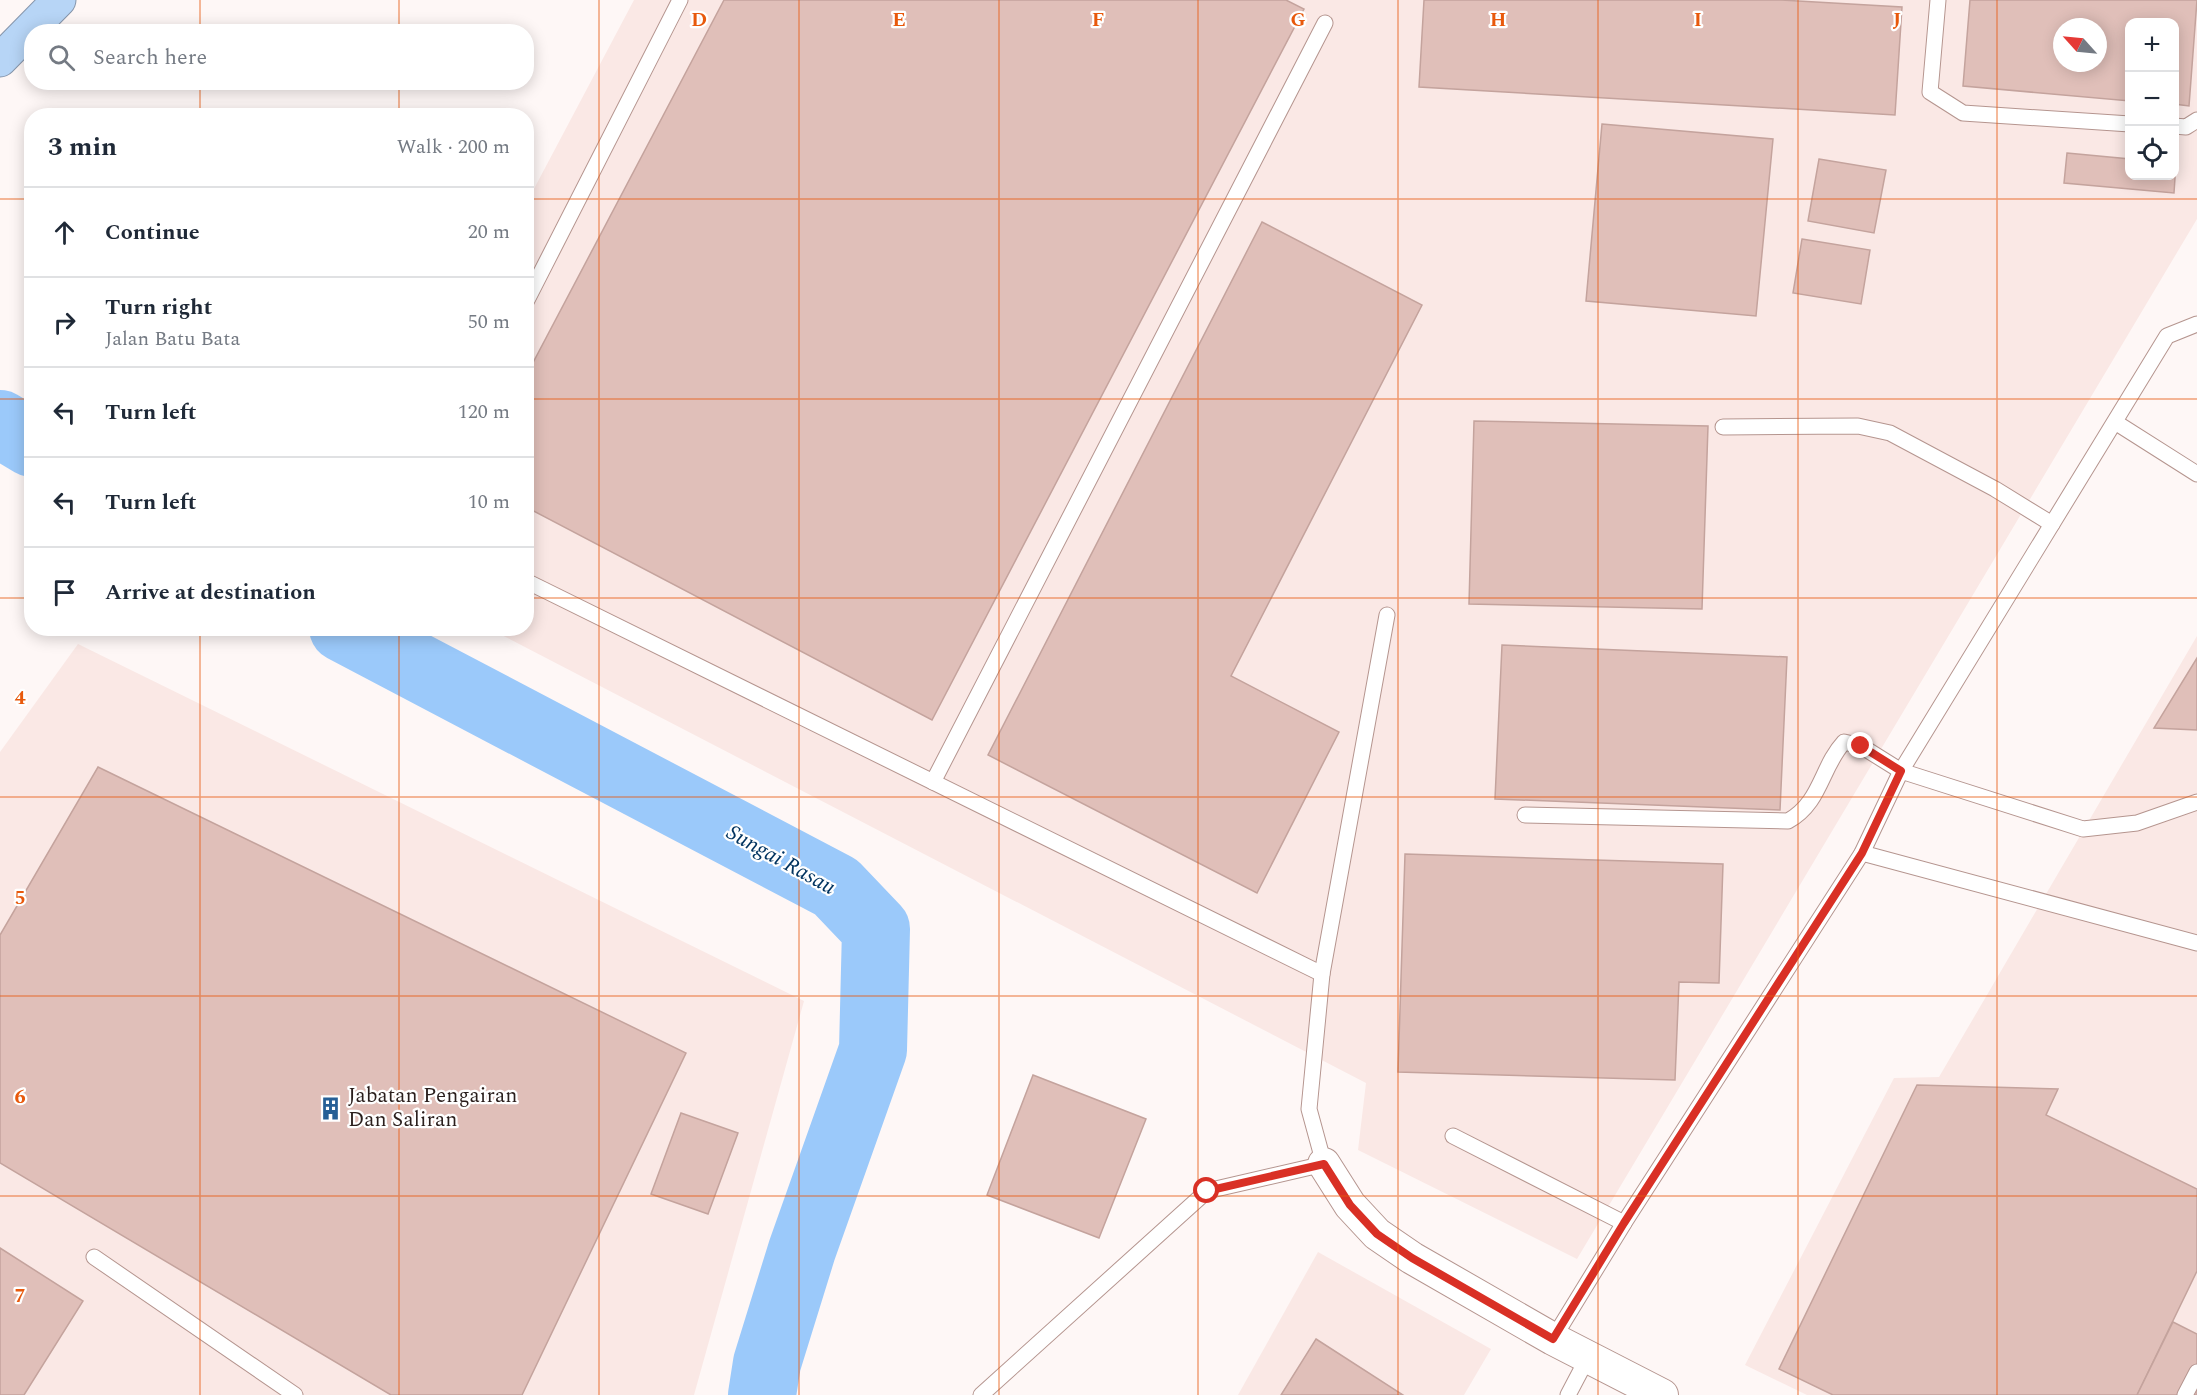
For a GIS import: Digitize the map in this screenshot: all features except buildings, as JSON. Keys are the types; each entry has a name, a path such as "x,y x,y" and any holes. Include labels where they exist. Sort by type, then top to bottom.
{"highway":[{"path":"35,24 59,0"},
{"path":"0,60 24,36"}],"street":[{"path":"1324,1164 1350,1205 1377,1234 1412,1258 1553,1339 1662,1395"}],"lane":[{"path":"534,286 680,0"},
{"path":"1938,0 1930,92 1963,113 2125,124"},
{"path":"933,782 1325,23"},
{"path":"2179,126 2186,127 2197,120"},
{"path":"1553,1339 1624,1223 1862,853 1901,771 2167,336 2197,324"},
{"path":"2115,422 2197,474"},
{"path":"1723,427 1858,426 1890,433 1995,489 2052,524"},
{"path":"534,585 1322,974"},
{"path":"981,1395 1207,1191 1324,1164 1309,1109 1322,974 1387,615"},
{"path":"1525,815 1788,820 1802,813 1814,799 1832,754 1844,742 1861,746 1901,771 2083,829 2137,823 2197,802"},
{"path":"1862,853 2197,943"},
{"path":"1453,1136 1624,1223"},
{"path":"94,1257 295,1395"},
{"path":"1569,1395 1588,1357"},
{"path":"2185,1395 2197,1372"}],"shaded area":[{"path":"634,0 2197,0 2197,219 1577,1259 1358,1150 1366,1083 504,636 534,636 534,189"},
{"path":"2197,636 2197,1395 1807,1395 1745,1365 1894,1078 1939,1077"},
{"path":"78,644 804,1001 694,1395 0,1395 0,752"},
{"path":"1318,1252 1491,1349 1464,1395 1238,1395"}],"waterway":[{"name":"Sungai Rasau","path":"0,424 24,438"},
{"name":"Sungai Rasau","path":"358,636 836,887 876,929 873,1050 802,1250 767,1363 762,1395"}],"place":[{"name":"Jabatan Pengairan Dan Saliran","path":"330,1108"}],"route":[{"path":"1207,1191 1324,1164 1350,1205 1377,1234 1412,1258 1553,1339 1624,1223 1862,853 1901,771 1861,746"}]}
